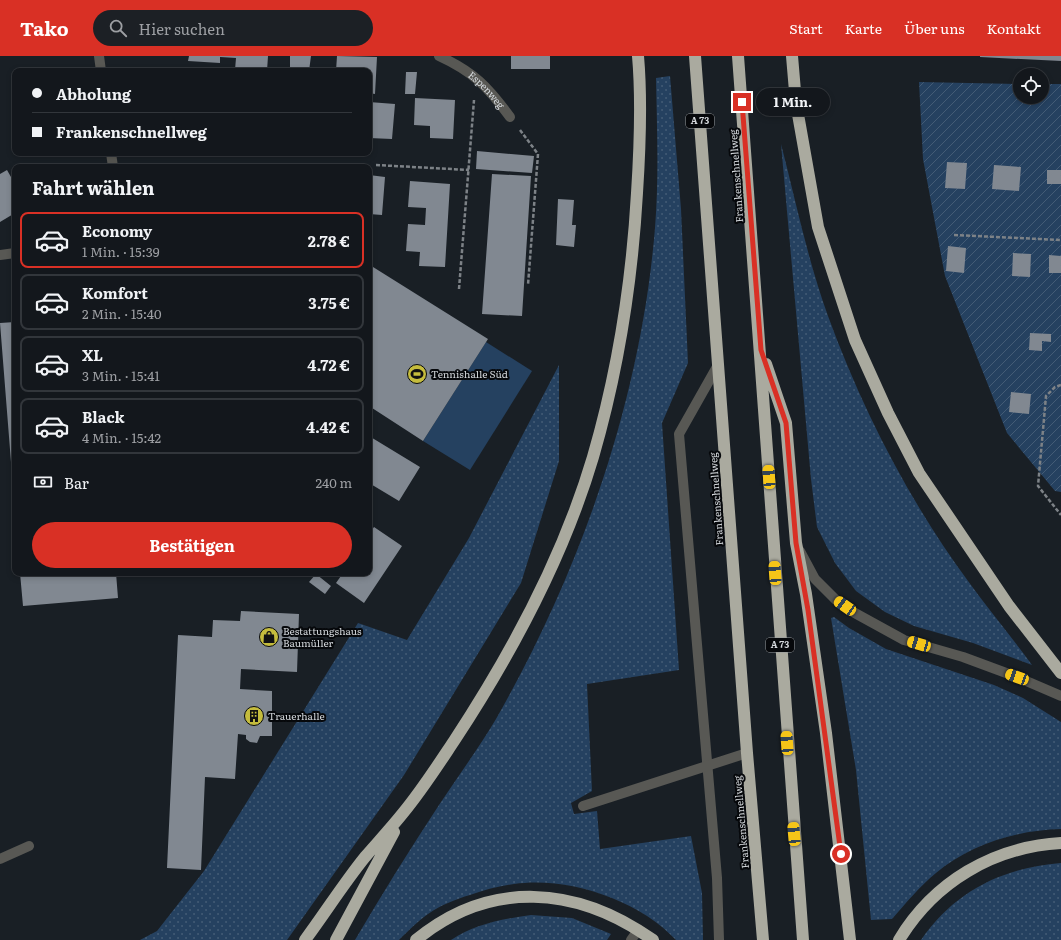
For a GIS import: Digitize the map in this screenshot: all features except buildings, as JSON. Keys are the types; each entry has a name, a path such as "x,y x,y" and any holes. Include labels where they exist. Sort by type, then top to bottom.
{"highway":[{"path":"305,940 364,859 404,811 455,739 506,655 539,592 572,515 592,457 611,384 625,310 635,242 640,118 638,56"},
{"name":"Frankenschnellweg","path":"695,56 747,753 763,940"},
{"name":"Frankenschnellweg","path":"738,56 761,350 779,636 803,940"},
{"path":"792,56 796,103 818,228 855,340 888,413 919,473 1009,606 1061,673"},
{"path":"761,350 786,423 796,543 806,594 826,733 850,940"},
{"path":"336,940 404,811"},
{"path":"899,940 908,925 926,905 945,887 967,872 990,859 1015,850 1061,843"},
{"path":"416,940 437,925 458,913 480,905 526,897 549,897 595,907 638,930 653,940"}],"street":[{"path":"99,56 101,68"},
{"name":"Espenweg","path":"439,56 458,65 488,88 510,117"},
{"path":"0,255 12,253"},
{"path":"718,365 679,434 706,766 717,878 719,940"},
{"path":"796,543 815,579 836,600 853,612 904,640 970,659 1061,696"},
{"path":"583,806 747,753"},
{"path":"0,859 29,846"},
{"path":"631,940 638,930"}],"path":[{"path":"459,289 476,78"},
{"path":"510,117 538,154 528,285"},
{"path":"376,165 469,170"},
{"path":"954,235 1061,240"},
{"path":"1061,385 1055,387 1046,396 1038,486 1061,515"}],"shaded area":[{"path":"670,76 681,209 688,363 662,423 679,670 587,684 592,791 571,803 574,814 597,811 600,849 691,836 702,893 703,940 676,940 661,926 643,913 601,894 557,884 535,882 497,887 459,898 438,908 424,917 399,940 355,940 417,838 483,741 496,719 527,662 555,603 580,543 602,482 621,419 636,356 648,292 655,228 657,172 656,78"},
{"path":"919,82 1013,84 1013,104 1049,104 1049,84 1061,84 1061,492 1055,491 1007,433 945,276 923,159"},
{"path":"781,144 808,253 821,295 841,351 872,420 907,487 946,550 1032,665 973,643 914,626 885,612 856,591 835,563 817,527 811,479"},
{"path":"486,342 532,371 470,470 423,441"},
{"path":"559,365 559,461 521,583 404,775 287,940 140,940 157,931 204,871 358,623 407,640 469,538"},
{"path":"834,617 849,628 886,649 994,685 1023,698 1061,722 1061,829 1028,832 995,840 964,854 949,863 930,878 892,919 871,920 856,770 831,618"},
{"path":"1061,863 1061,940 921,940 934,923 949,908 965,895 982,885 1019,870"},
{"path":"531,915 572,918 611,934 607,940 451,940 460,934 479,926 510,918"}],"place":[{"name":"Tennishalle Süd","path":"417,374"},
{"name":"Bestattungshaus Baumüller","path":"269,637"},
{"name":"Trauerhalle","path":"254,716"}],"route":[{"path":"742,102 761,350 786,423 796,543 806,594 826,733 841,854"}]}
